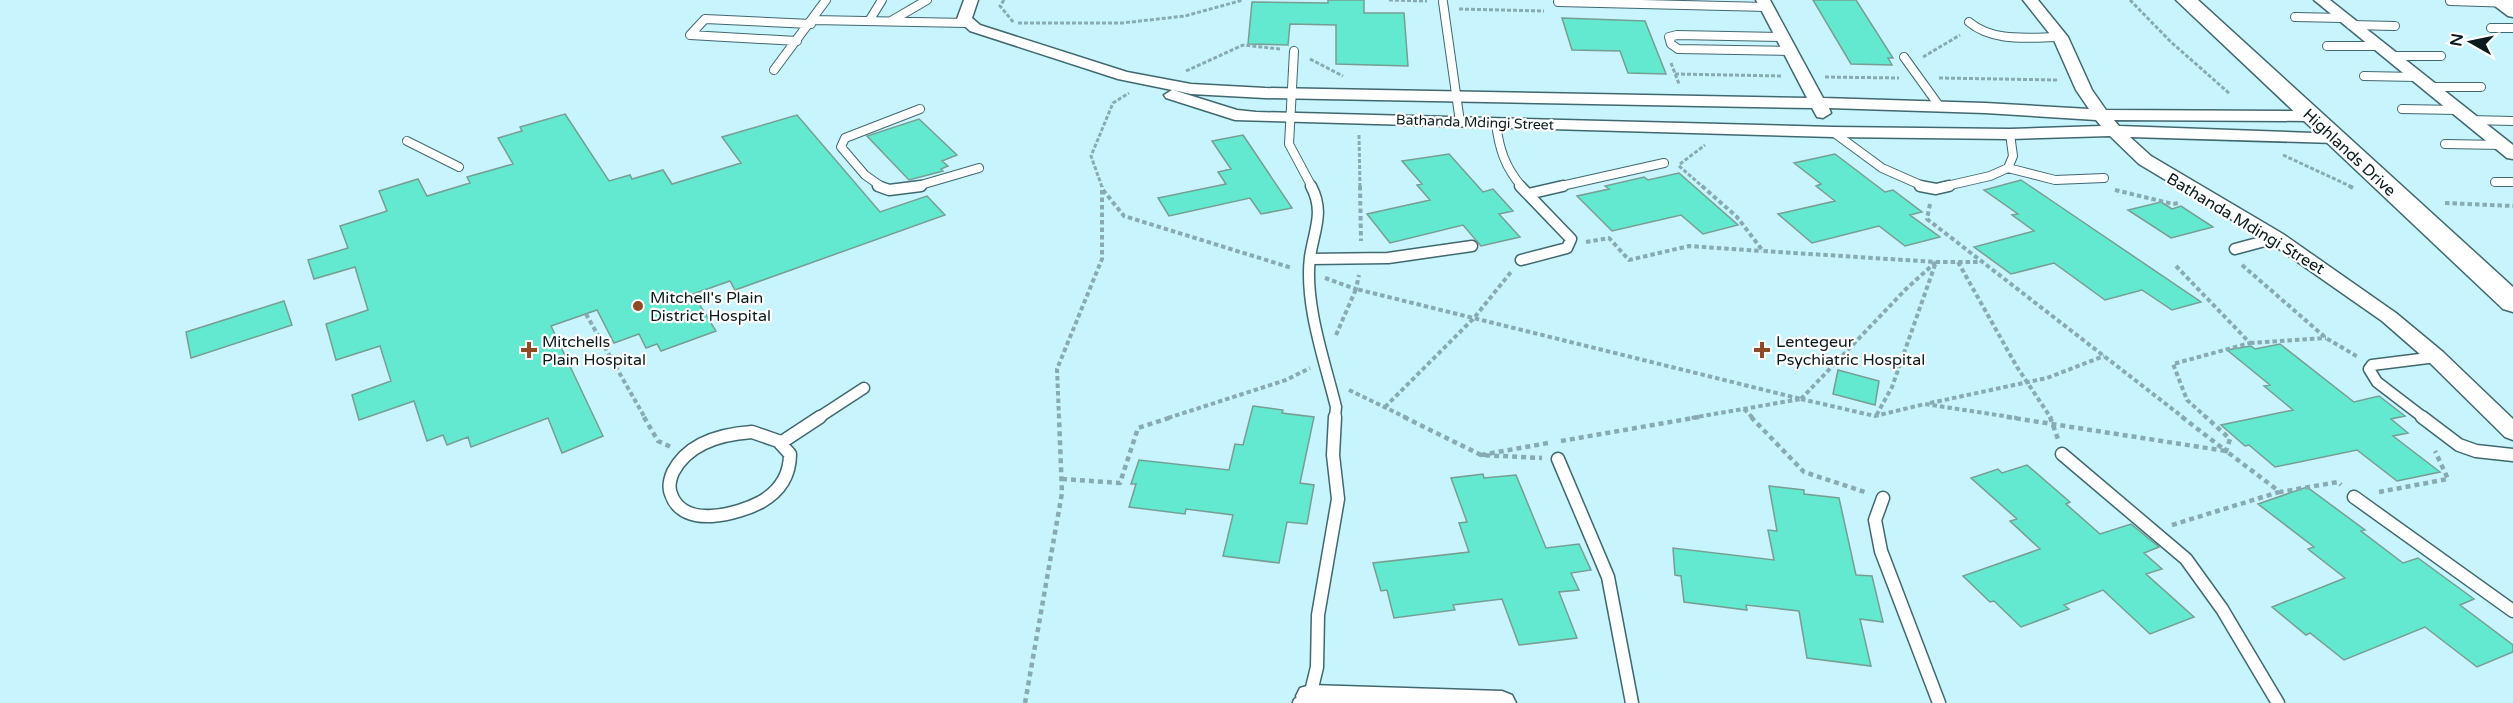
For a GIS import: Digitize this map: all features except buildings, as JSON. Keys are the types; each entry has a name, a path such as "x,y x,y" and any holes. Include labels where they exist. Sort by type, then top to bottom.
{"main road":[{"name":"Highlands Drive","path":"2186,0 2513,303"}],"street":[{"path":"966,23 964,16 971,0"},
{"name":"Bathanda Mdingi Street","path":"2030,0 2060,37 2084,90 2101,115 2114,131 2145,160 2276,238 2389,316 2436,357 2513,432"},
{"path":"2321,0 2508,150"},
{"path":"2495,1 2513,13"},
{"path":"1765,3 1833,132"},
{"name":"Bathanda Mdingi Street","path":"966,23 975,28 1135,79 1235,115 1833,132 2010,134 2114,131 2335,138"},
{"name":"Bathanda Mdingi Street","path":"1135,79 1191,89 1290,93 1818,103 2101,115 2311,116"},
{"path":"1305,699 1502,703"}],"lane":[{"path":"774,69 812,22 826,0"},
{"path":"869,21 882,0"},
{"path":"891,21 927,0"},
{"path":"2450,1 2513,3"},
{"path":"1443,2 1460,122"},
{"path":"1558,2 1765,3"},
{"path":"2295,17 2395,26"},
{"path":"797,41 690,34 705,19 966,23"},
{"path":"1969,22 1978,30 1995,35 2060,37"},
{"path":"2491,28 2513,28"},
{"path":"1783,37 1672,35 1669,37 1674,47 1791,51"},
{"path":"2327,46 2441,56"},
{"path":"1294,51 1289,144 1304,169 1318,200 1319,212 1310,260 1310,274 1314,315 1336,407 1333,455 1338,499 1318,615 1317,667 1305,699"},
{"path":"1904,57 1940,107"},
{"path":"2364,76 2481,87"},
{"path":"920,109 846,138 841,147 879,188 891,190 905,189 979,168"},
{"path":"2402,109 2513,121"},
{"path":"1496,123 1496,140 1502,162 1508,173 1569,236 1570,245 1563,250 1521,260"},
{"path":"1833,132 1852,149 1918,187 1936,189 1999,173 2008,168 2013,160 2010,134"},
{"path":"407,141 459,167"},
{"path":"2445,144 2508,150"},
{"path":"1528,194 1664,163"},
{"path":"2008,168 2050,182 2064,183 2104,178"},
{"path":"2495,182 2513,183"},
{"path":"2235,254 2276,238"},
{"path":"1310,260 1407,256 1472,246"},
{"path":"2436,357 2372,365 2369,369 2377,382 2436,430 2459,445 2476,452 2513,455"},
{"path":"782,442 864,388"},
{"path":"752,432 768,435 782,442 789,453 791,465 787,479 776,492 760,504 740,512 719,516 699,516 683,510 672,500 668,488 671,474 687,454 713,439 752,432"},
{"path":"2062,454 2186,559 2202,580 2278,703"},
{"path":"1558,459 1608,577 1632,703"},
{"path":"2354,497 2513,611"},
{"path":"1882,498 1875,520 1881,551 1939,703"}],"path":[{"path":"1004,0 1000,6 1014,23"},
{"path":"966,23 1132,22 1185,16 1243,0"},
{"path":"1389,0 1443,2 1452,9 1560,11 1558,2"},
{"path":"2130,0 2171,42 2230,94"},
{"path":"1904,57 1926,57 1965,32 1978,30"},
{"path":"1361,95 1356,83 1294,51 1243,45 1166,80 1135,79 1137,88 1113,103 1091,156 1103,190 1124,216 1356,289 1875,416 2047,378 2105,356"},
{"path":"1674,47 1665,49 1685,101"},
{"path":"1675,74 2059,80 2084,90"},
{"path":"1062,479 1120,483 1138,428 1286,380 1324,362 1356,289 1362,259 1359,119"},
{"path":"2277,152 2356,189"},
{"path":"1664,163 1678,165 1737,218 1763,251"},
{"path":"2104,178 2112,189 2173,204 2183,201"},
{"path":"1918,187 1931,199 1927,219 2280,492"},
{"path":"1025,703 1062,494 1057,369 1102,259 1103,190"},
{"path":"2445,203 2513,206"},
{"path":"1570,245 1609,238 1629,260 1689,246 1936,262 1980,261"},
{"path":"2235,254 2326,338 2372,365"},
{"path":"1385,407 1474,318 1521,260"},
{"path":"1481,455 1801,399 1906,289 1936,262"},
{"path":"1875,416 1892,387 1936,262"},
{"path":"1958,262 2026,381 2042,399 2054,423"},
{"path":"2176,266 2250,343"},
{"path":"586,314 658,441 687,454"},
{"path":"2226,451 2230,439 2187,400 2174,364 2250,343 2326,338"},
{"path":"1324,362 1345,388 1481,455 1558,459"},
{"path":"1925,404 2226,451"},
{"path":"1744,409 1804,472 1882,498"},
{"path":"2154,531 2280,492 2338,482 2354,497 2448,479 2429,439 2436,430"}],"place":[{"name":"Mitchell's Plain District Hospital","path":"638,306"},
{"name":"Mitchells Plain Hospital","path":"529,350"},
{"name":"Lentegeur Psychiatric Hospital","path":"1762,350"}]}
